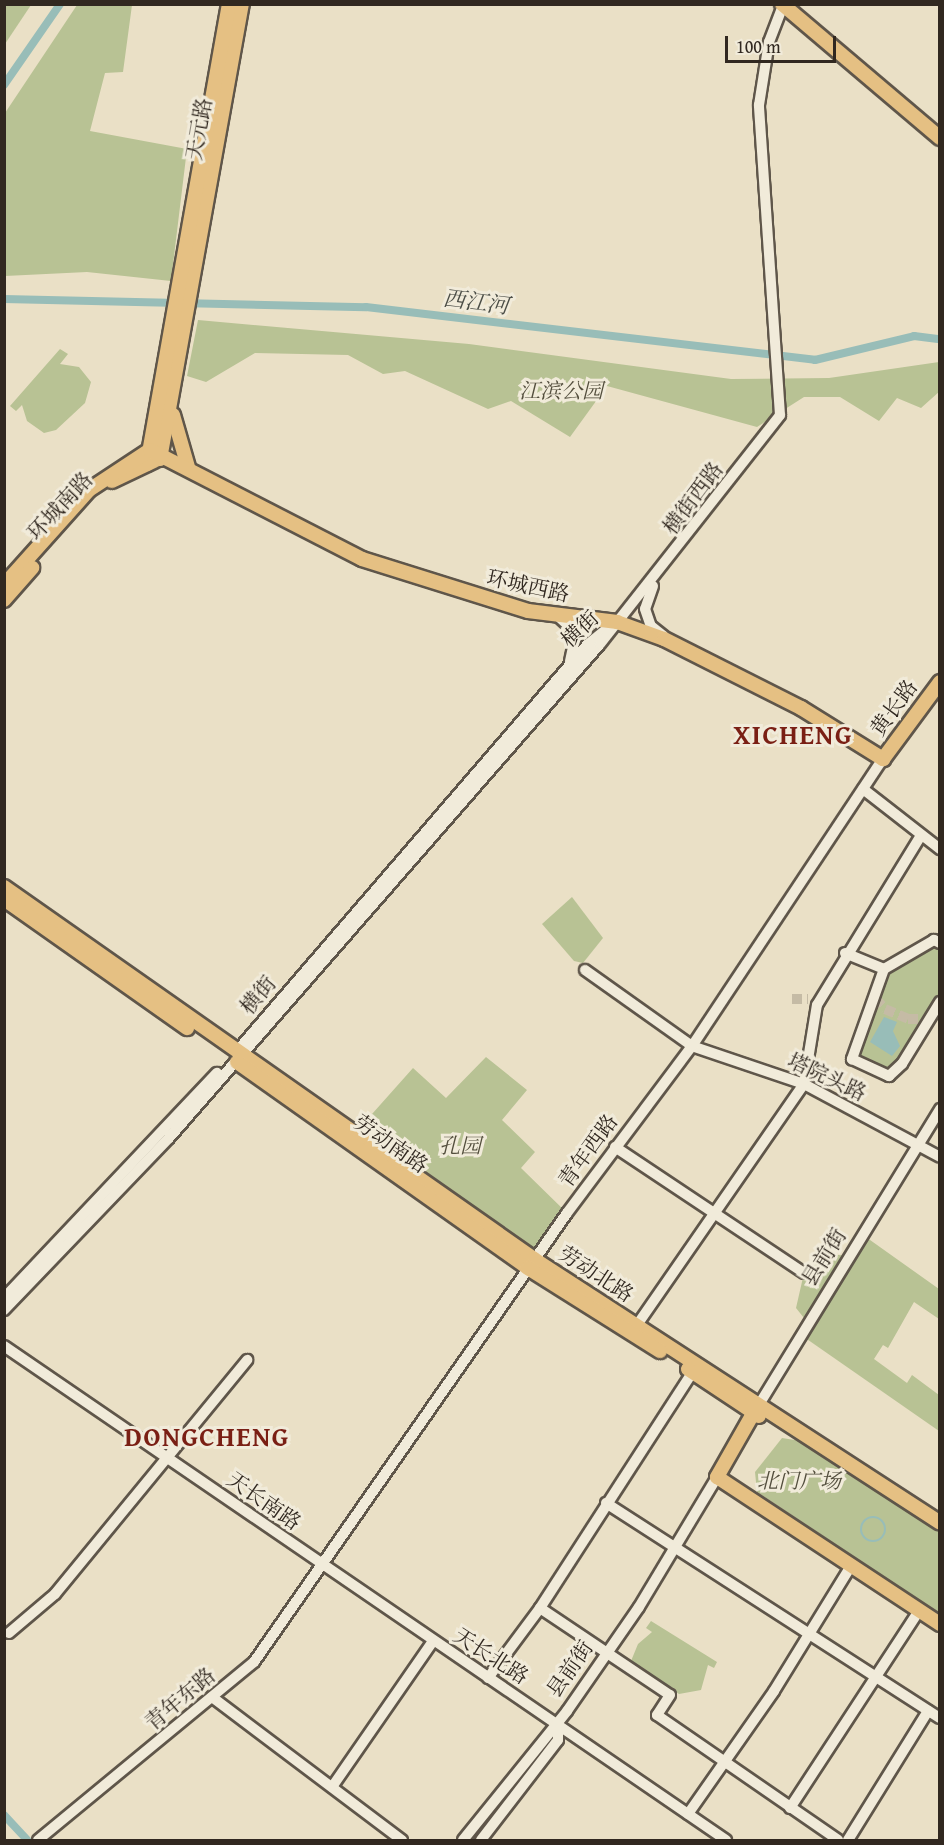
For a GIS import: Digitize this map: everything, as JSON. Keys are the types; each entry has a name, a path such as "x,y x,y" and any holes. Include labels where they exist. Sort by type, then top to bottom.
{"main road":[{"name":"天元路","path":"191,258 229,4"},
{"name":"天元路","path":"191,258 242,4"},
{"path":"783,5 938,136"},
{"path":"152,458 191,258"},
{"path":"176,344 173,418 188,467"},
{"path":"152,458 174,386"},
{"path":"4,585 89,490 112,470 152,458"},
{"name":"环城西路","path":"152,458 188,467 362,559 550,614 617,622 674,644 801,708 883,759"},
{"name":"环城南路","path":"4,600 96,495 117,477 152,458"},
{"name":"黄长路","path":"883,759 939,682"},
{"path":"4,886 237,1057"},
{"path":"4,899 237,1057"},
{"name":"劳动北路","path":"237,1057 531,1264 637,1325 695,1368 761,1406 939,1523"},
{"path":"531,1264 695,1368"},
{"name":"县前街","path":"716,1481 761,1406"},
{"path":"716,1481 939,1624"}],"street":[{"name":"横街西路","path":"617,622 658,575 780,415 772,324 759,105 769,42 783,5"},
{"path":"658,575 645,609 651,626 674,644"},
{"path":"550,614 568,621 576,633 575,652 560,677"},
{"name":"横街","path":"4,1310 237,1057 560,677 617,622"},
{"name":"横街","path":"417,847 617,622"},
{"name":"青年西路","path":"323,1566 531,1264 615,1147 692,1046 883,759"},
{"path":"862,789 920,837 939,849"},
{"path":"637,1325 804,1084 812,1002 920,837"},
{"path":"939,943 934,940 884,969 852,1059 889,1076 902,1064 939,1002"},
{"path":"845,953 884,969"},
{"name":"塔院头路","path":"585,970 692,1046 804,1084 939,1157"},
{"name":"横街","path":"4,1298 237,1057"},
{"name":"县前街","path":"761,1406 939,1110"},
{"path":"615,1147 714,1216 804,1273"},
{"name":"天长南路","path":"4,1346 323,1566"},
{"path":"9,1633 55,1594 247,1360"},
{"path":"488,1678 540,1608 695,1368"},
{"name":"县前街","path":"463,1840 558,1723 606,1654 716,1481"},
{"path":"606,1503 876,1680 939,1718"},
{"name":"天长北路","path":"323,1566 558,1723 726,1840"},
{"name":"青年东路","path":"38,1840 254,1662 323,1566"},
{"path":"688,1814 808,1635 851,1566"},
{"path":"540,1608 670,1695 657,1715 838,1840"},
{"path":"790,1808 876,1680 919,1611"},
{"path":"332,1787 433,1641"},
{"path":"212,1697 402,1840"},
{"path":"848,1840 928,1711"},
{"name":"县前街","path":"481,1840 558,1740 558,1723"}],"green space":[{"path":"4,5 31,5 5,44"},
{"path":"77,5 132,5 123,72 105,73 90,131 187,149 171,281 87,272 5,276 5,113"},
{"name":"江滨公园","path":"198,320 469,344 731,379 829,378 939,362 940,391 921,408 897,398 879,421 840,397 804,397 757,427 607,386 570,437 511,401 488,409 405,371 383,374 348,355 255,353 206,382 187,376"},
{"path":"60,349 68,354 60,364 79,367 91,382 85,403 56,430 44,433 27,421 22,405 16,411 10,406"},
{"path":"572,897 603,938 583,963 574,961 542,924"},
{"path":"934,944 939,947 939,993 901,1058 888,1069 858,1055 888,972"},
{"name":"孔园","path":"486,1057 527,1090 502,1120 535,1152 521,1168 567,1213 534,1259 356,1132 413,1068 446,1098"},
{"path":"863,1235 939,1289 939,1319 914,1302 888,1348 883,1345 874,1359 907,1383 912,1375 939,1395 939,1431 801,1335 808,1323 796,1308 804,1273 827,1254 850,1256"},
{"name":"北门广场","path":"782,1438 801,1441 939,1531 939,1613 757,1492 755,1472"},
{"path":"651,1621 717,1662 714,1668 708,1665 701,1690 679,1694 631,1661 638,1644 652,1632 646,1628"}],"water":[{"path":"884,1017 897,1022 893,1031 900,1046 892,1056 870,1042"}],"waterway":[{"name":"西江河","path":"4,85 60,4"},
{"name":"西江河","path":"4,299 366,307 815,360 914,336 940,339"},
{"path":"873,1517 882,1520 885,1529 882,1538 873,1541 864,1538 861,1529 864,1520 873,1517"},
{"path":"4,1815 27,1840"}],"tunnel":[{"path":"875,998 885,1009 908,1019 928,1019"},
{"path":"792,999 808,999"}],"district":[{"name":"XICHENG","path":"793,735"},
{"name":"DONGCHENG","path":"207,1437"}]}
